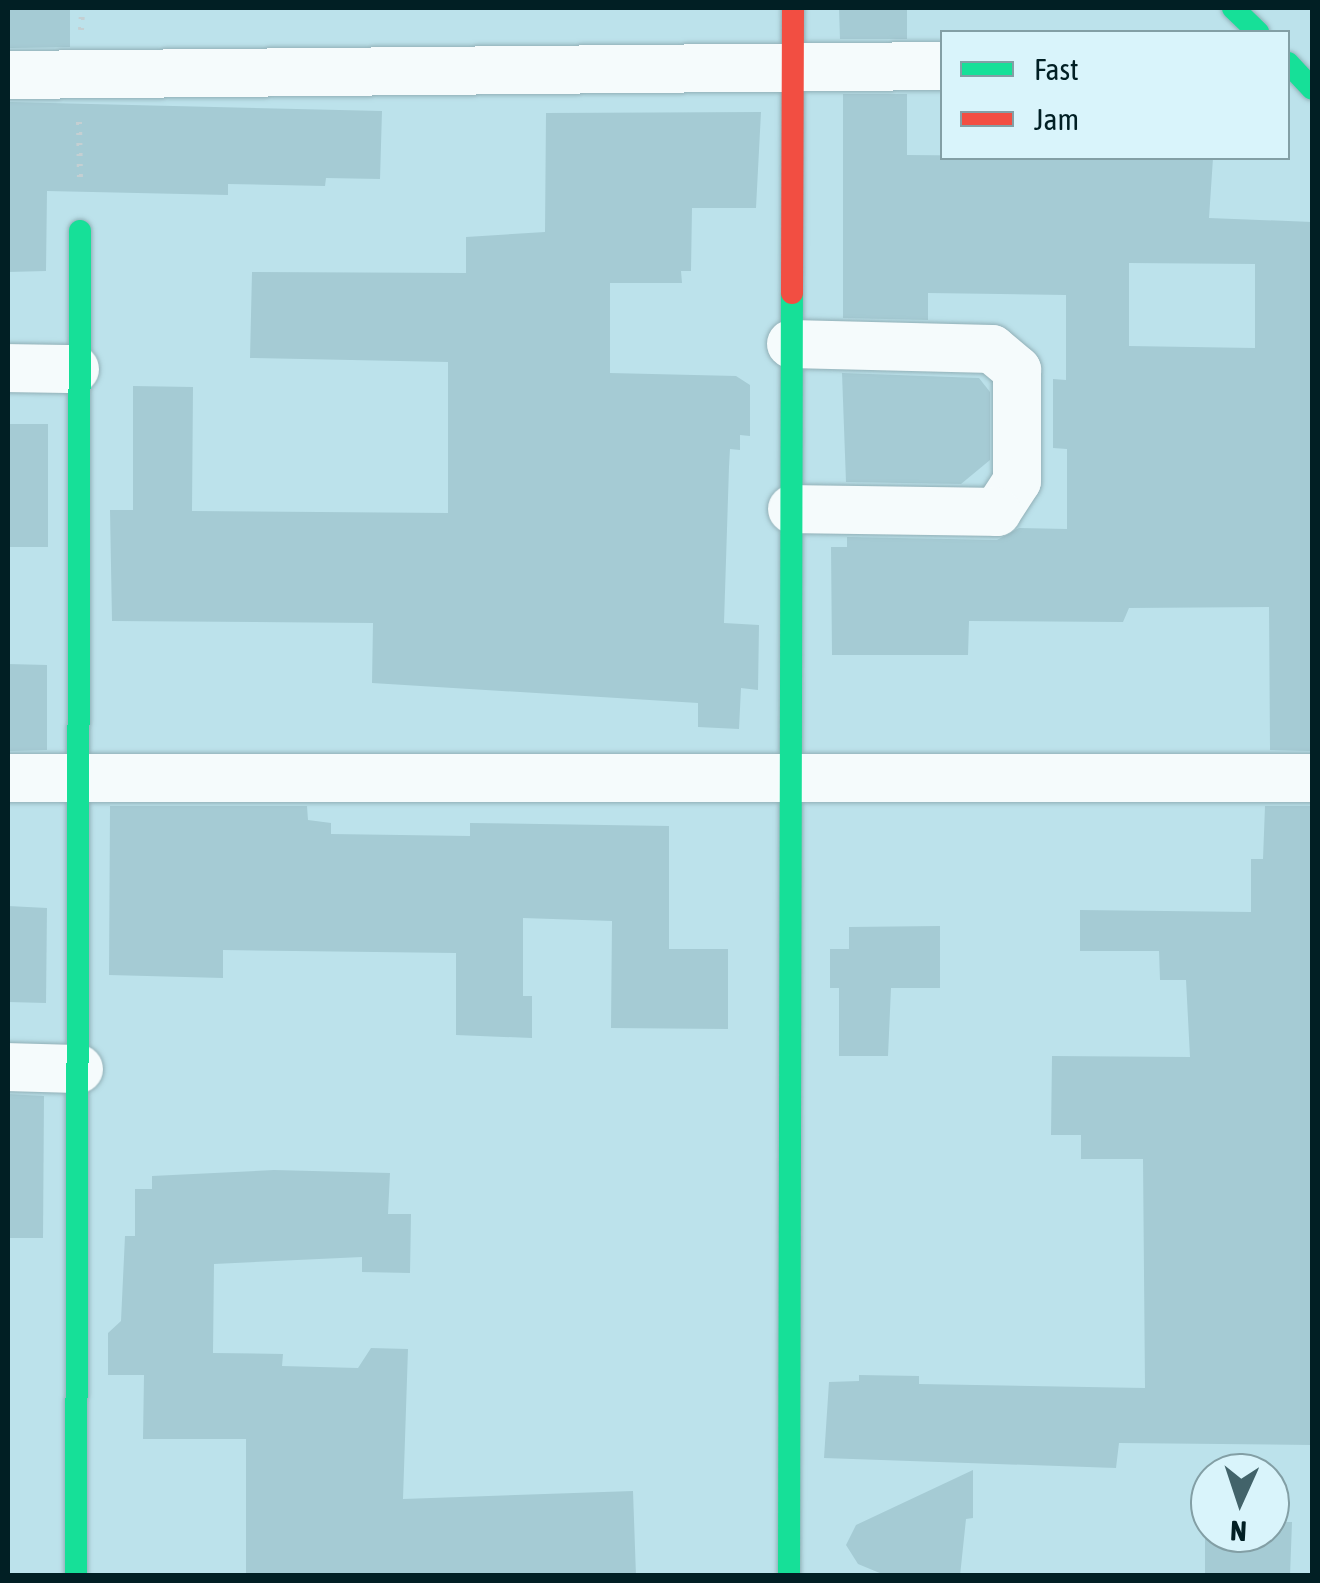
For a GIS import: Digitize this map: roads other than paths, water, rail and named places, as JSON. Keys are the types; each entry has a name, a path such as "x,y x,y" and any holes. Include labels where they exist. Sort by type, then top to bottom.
{"street":[{"path":"788,1576 793,780 790,72 794,8"},
{"path":"1234,8 1256,30"},
{"path":"1290,65 1312,90"},
{"path":"8,75 790,72 940,66"},
{"path":"76,1576 82,778 75,369 80,231"},
{"path":"791,344 992,349 1017,370 1017,481 998,512 792,509"},
{"path":"8,368 75,369"},
{"path":"8,778 1312,778"},
{"path":"8,1066 79,1069"}]}
